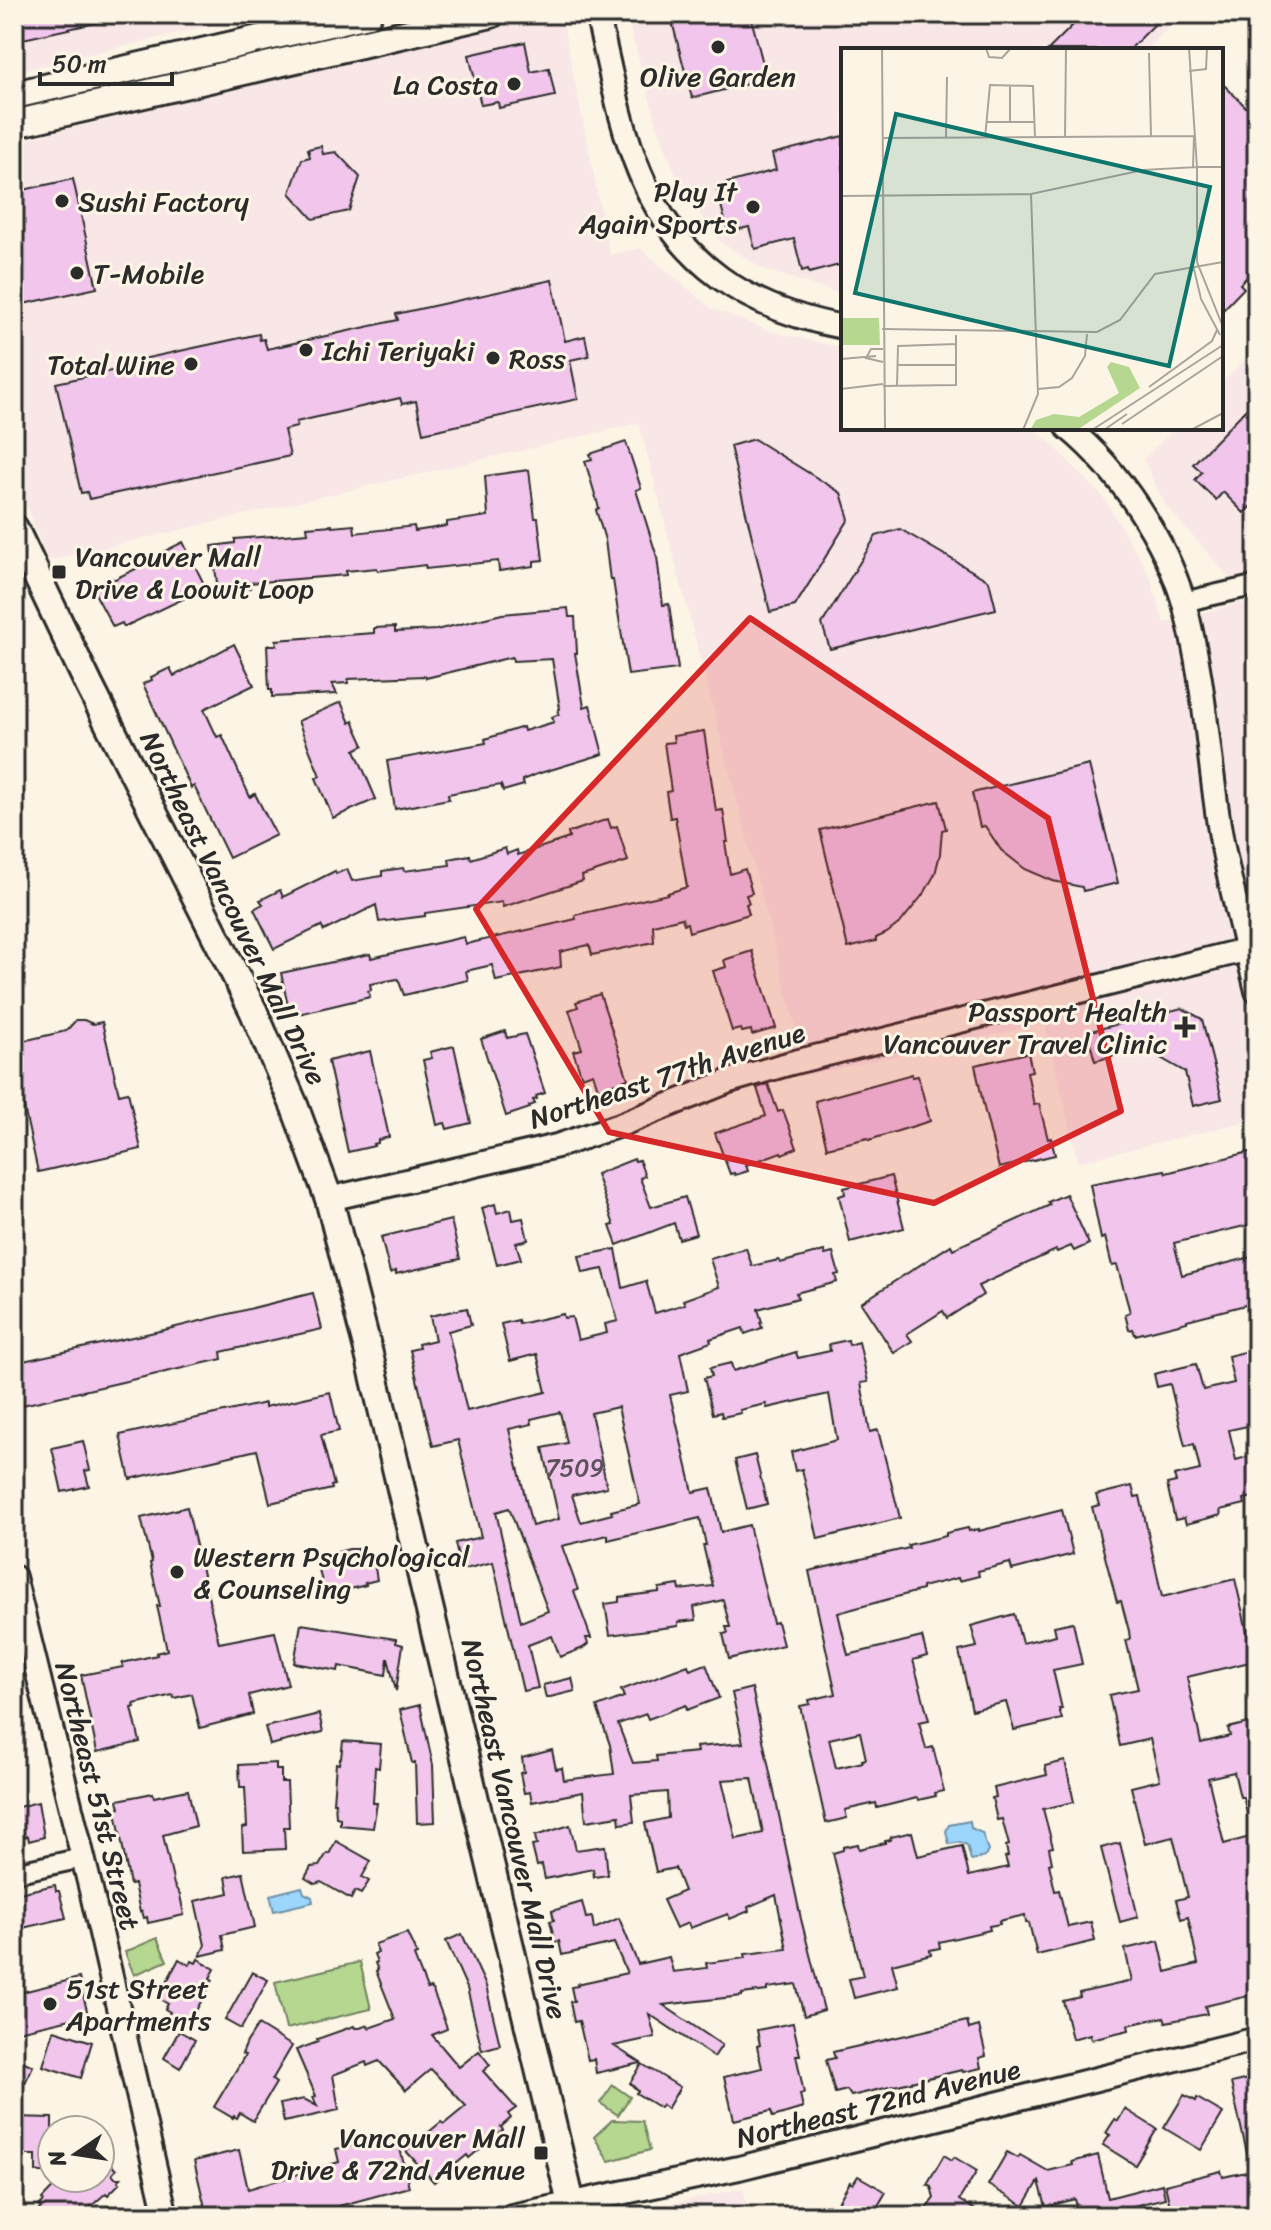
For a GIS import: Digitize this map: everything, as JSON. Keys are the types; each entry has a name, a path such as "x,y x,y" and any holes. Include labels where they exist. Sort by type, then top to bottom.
{"main road":[{"path":"14,95 368,14"},
{"path":"14,124 491,14"},
{"name":"Northeast Vancouver Mall Drive","path":"14,528 89,685 253,1010 294,1105 329,1199 368,1350 573,2210"}],"street":[{"path":"597,14 636,163 654,203 676,237 707,269 751,298 784,313 841,327"},
{"path":"1070,430 1122,484 1157,538 1183,602 1203,709 1220,830 1252,949 1257,991"},
{"path":"1183,602 1257,585"},
{"name":"Northeast 77th Avenue","path":"329,1199 557,1146 620,1125 729,1081 791,1063 1252,949"},
{"name":"Northeast 51st Street","path":"15,1588 166,2216"},
{"path":"14,1873 82,1858"},
{"name":"Northeast 72nd Avenue","path":"512,2216 573,2210 1257,2039"}],"highlighted area":[{"path":"750,618 1048,818 1121,1111 934,1203 609,1132 476,909"}],"shaded area":[{"path":"14,14 260,14 14,72"},
{"path":"626,14 1182,14 1148,48 841,48 841,294 765,270 720,242 681,189 658,128"},
{"path":"544,15 557,18 564,28 610,255 640,248 711,308 769,331 841,348 841,430 1036,430 1104,498 1149,574 1164,623 1257,601 1257,1119 1078,1162 1045,1024 808,1075 639,423 47,561 14,469 14,142"},
{"path":"1257,348 1257,573 1230,578 1166,506 1143,459 1173,430 1223,430 1223,381"},
{"path":"743,2188 750,2216 619,2216 619,2215"}],"green space":[{"path":"157,1938 167,1961 134,1975 125,1952"},
{"path":"360,1962 371,2009 286,2029 275,1982"},
{"path":"613,2085 630,2097 618,2115 600,2103"},
{"path":"612,2120 642,2121 650,2150 609,2161 594,2137"}],"water":[{"path":"970,1821 971,1828 982,1833 988,1851 985,1857 971,1860 967,1845 960,1842 949,1844 946,1831 949,1825"},
{"path":"302,1887 313,1902 274,1911 270,1895"}],"building":[{"path":"14,14 108,14 109,20 14,41"},
{"name":"Olive Garden","path":"670,14 750,14 767,79 692,98"},
{"path":"1084,14 1165,14 1131,48 1050,48"},
{"name":"La Costa","path":"525,42 531,72 549,68 555,96 499,108 498,102 481,105 469,55"},
{"path":"1223,84 1257,118 1257,193 1251,199 1257,205 1257,267 1240,284 1244,288 1223,310"},
{"path":"841,137 841,265 809,273 808,269 802,271 794,239 755,249 749,227 728,232 716,186 776,170 772,154"},
{"path":"321,146 323,154 336,152 360,177 349,211 313,219 290,193 302,159 310,157 308,149"},
{"path":"73,179 97,288 14,306 14,192"},
{"path":"552,280 565,341 585,336 589,356 570,360 578,399 423,433 416,401 402,404 400,398 296,422 297,427 284,430 290,456 89,499 87,492 81,493 56,383 125,368 124,363 259,334 267,349 398,320 396,314"},
{"path":"1257,398 1257,500 1244,513 1223,492 1216,500 1195,480 1202,472 1193,464"},
{"path":"754,439 841,493 849,519 795,606 770,612 730,446"},
{"path":"626,442 641,488 636,490 657,557 663,605 669,604 678,669 628,675 613,580 610,580 605,540 596,510 599,508 585,461 592,459 590,454"},
{"path":"529,470 543,560 534,561 534,566 499,571 498,561 426,569 425,565 378,571 377,568 346,571 346,575 249,583 250,588 218,590 212,546 235,543 235,539 308,533 307,527 354,525 355,533 414,526 415,531 447,526 447,522 488,516 485,476"},
{"path":"900,529 989,581 996,609 830,649 822,624 876,536"},
{"path":"183,542 206,588 124,627 122,623 113,627 92,588 144,565 143,562"},
{"path":"568,608 569,617 575,617 575,653 584,707 590,705 603,754 537,774 522,780 524,785 503,791 501,785 464,791 448,794 449,799 395,809 387,761 486,743 485,739 523,727 524,731 554,722 552,717 559,714 560,709 552,659 513,661 512,657 426,678 348,679 348,683 332,684 337,694 272,697 272,690 269,690 267,645 277,645 276,640 374,633 374,628 395,627 395,632 436,630 502,614"},
{"path":"234,644 254,685 204,709 217,737 222,735 250,797 255,794 276,835 229,858 194,786 191,788 143,684 170,668 174,676"},
{"path":"341,702 364,745 355,750 376,799 333,818 316,778 320,776 298,721"},
{"path":"704,731 716,811 723,810 730,874 745,869 752,893 746,895 749,914 689,932 682,918 653,925 654,942 592,955 588,945 560,952 561,967 496,981 492,965 466,971 468,980 404,995 398,979 370,984 370,997 290,1016 281,973 370,954 371,958 464,937 466,944 576,919 575,915 687,887 675,817 670,818 666,792 671,791 664,743 674,742 673,736"},
{"path":"1089,765 1118,883 1083,891 1082,887 1053,881 1025,869 1001,850 985,826 980,827 972,793"},
{"path":"939,801 946,829 942,830 935,874 925,892 901,922 876,941 848,948 820,830"},
{"path":"608,819 611,828 617,826 628,861 582,876 583,881 503,907 502,902 379,922 376,905 324,931 321,926 274,949 254,909 263,904 260,900 280,890 283,897 335,871 336,874 347,869 352,881 382,876 382,871 450,865 449,859 470,855 471,859 505,848 507,854 517,850 518,855 569,838 568,833"},
{"path":"752,951 776,1028 752,1035 751,1030 732,1031 713,971 726,967 724,960"},
{"path":"600,994 628,1079 598,1089 593,1073 582,1077 573,1051 582,1049 569,1010 578,1007 576,1002"},
{"path":"1182,1008 1202,1019 1222,1099 1193,1106 1185,1072 1143,1048 1095,1061 1087,1032"},
{"path":"76,1020 93,1024 102,1022 119,1094 128,1092 141,1149 38,1172 21,1094 14,1095 14,1043 66,1031"},
{"path":"505,1031 507,1038 525,1034 545,1093 536,1096 537,1099 533,1100 535,1104 530,1108 506,1116 481,1039"},
{"path":"454,1046 471,1123 447,1129 445,1123 437,1125 423,1060 432,1058 430,1052"},
{"path":"370,1051 389,1137 378,1140 374,1146 348,1152 328,1061"},
{"path":"1028,1053 1032,1071 1027,1072 1034,1105 1039,1104 1055,1155 999,1168 975,1065"},
{"path":"912,1074 912,1077 918,1076 930,1121 869,1140 827,1148 815,1101"},
{"path":"768,1084 778,1112 783,1110 797,1148 746,1165 748,1171 730,1174 715,1133 766,1116 757,1088"},
{"path":"1257,1150 1257,1223 1174,1243 1182,1275 1251,1257 1257,1283 1257,1302 1135,1335 1133,1329 1129,1330 1125,1314 1130,1312 1117,1265 1112,1266 1105,1237 1101,1239 1090,1184 1165,1170 1166,1173"},
{"path":"634,1159 639,1160 645,1176 640,1178 651,1207 685,1197 696,1234 679,1239 674,1223 617,1245 610,1226 614,1225 596,1174"},
{"path":"891,1176 904,1228 850,1242 839,1196 845,1194 844,1188"},
{"path":"1066,1194 1089,1244 1074,1251 1071,1246 1056,1250 978,1286 983,1295 947,1318 943,1311 907,1334 912,1341 894,1353 861,1303 951,1245 953,1249 1050,1205 1048,1202"},
{"path":"495,1204 497,1213 511,1209 513,1220 523,1218 528,1240 516,1243 521,1259 497,1265 482,1208"},
{"path":"451,1220 460,1259 390,1273 381,1237"},
{"path":"746,1248 752,1266 779,1260 780,1263 824,1251 825,1255 833,1253 839,1274 835,1275 837,1282 796,1293 798,1298 758,1309 762,1328 745,1334 743,1328 680,1353 688,1391 670,1395 693,1492 711,1488 721,1532 749,1525 773,1623 777,1622 783,1645 729,1659 723,1634 728,1633 726,1627 730,1627 723,1600 694,1607 696,1620 678,1622 678,1626 610,1635 605,1604 619,1602 619,1597 659,1592 659,1588 679,1585 680,1590 713,1586 700,1518 608,1540 608,1535 562,1546 591,1638 586,1638 588,1644 583,1648 560,1657 552,1636 528,1645 538,1688 523,1691 493,1562 461,1570 455,1543 481,1537 458,1440 433,1446 410,1350 419,1348 418,1344 435,1340 430,1316 467,1308 471,1325 448,1331 467,1411 546,1392 537,1354 510,1361 501,1324 518,1320 519,1324 563,1314 564,1318 572,1317 578,1340 607,1333 605,1324 618,1321 603,1269 583,1273 579,1256 616,1249 623,1288 646,1281 655,1313 685,1304 683,1300 719,1287 710,1259","holes":["618,1407 640,1504 581,1522 572,1495 607,1487 591,1413","560,1412 567,1443 543,1448 559,1519 532,1526 509,1429 532,1424 531,1419","509,1508 548,1611 521,1622 496,1512"]},
{"path":"313,1293 322,1329 221,1352 222,1359 14,1407 14,1363"},
{"path":"848,1340 849,1345 859,1342 868,1382 861,1383 870,1432 878,1430 900,1518 818,1539 802,1469 795,1471 791,1452 837,1440 829,1394 767,1408 766,1404 722,1417 721,1412 713,1414 704,1378 712,1376 710,1368 731,1363 733,1371 796,1352 798,1358 830,1351 829,1344"},
{"path":"1257,1349 1257,1424 1229,1430 1236,1460 1257,1454 1257,1496 1244,1499 1245,1504 1220,1510 1221,1515 1186,1524 1184,1518 1175,1520 1167,1484 1176,1482 1174,1476 1200,1470 1194,1444 1185,1446 1170,1384 1157,1387 1154,1374 1196,1364 1203,1390 1234,1383 1228,1356"},
{"path":"330,1392 339,1431 321,1435 334,1485 332,1489 270,1503 257,1450 130,1479 120,1435"},
{"path":"83,1441 90,1470 85,1471 89,1486 62,1492 52,1448"},
{"path":"755,1455 767,1504 747,1509 735,1460"},
{"path":"1132,1486 1135,1497 1140,1496 1162,1597 1235,1579 1254,1661 1187,1677 1201,1743 1230,1736 1228,1728 1257,1721 1257,1830 1252,1831 1234,1772 1208,1778 1224,1844 1257,1835 1257,1917 1249,1918 1254,1938 1248,1940 1257,1977 1257,1994 1205,2006 1207,2014 1166,2022 1164,2017 1128,2025 1129,2030 1091,2039 1090,2034 1072,2039 1063,2001 1080,1997 1079,1993 1132,1981 1125,1949 1159,1941 1166,1972 1198,1964 1188,1917 1181,1919 1176,1900 1188,1897 1173,1837 1145,1844 1131,1787 1160,1780 1150,1739 1120,1746 1109,1695 1138,1689 1126,1640 1130,1639 1129,1631 1121,1601 1117,1602 1092,1507 1099,1505 1096,1495"},
{"path":"187,1507 219,1643 275,1632 288,1685 249,1695 253,1714 200,1728 192,1694 134,1704 132,1708 140,1742 97,1752 81,1675 123,1667 122,1663 167,1650 141,1518"},
{"path":"1062,1510 1073,1554 1012,1570 1010,1563 978,1571 979,1576 922,1587 922,1590 838,1613 848,1655 922,1637 927,1656 913,1660 929,1720 919,1722 926,1749 933,1747 944,1791 935,1793 936,1796 877,1808 876,1803 845,1810 847,1818 826,1823 800,1706 810,1704 809,1700 836,1694 809,1571 909,1548 908,1545 946,1536 946,1533 968,1528 969,1531","holes":["860,1732 866,1759 836,1768 829,1739"]},
{"path":"357,1549 358,1554 370,1552 377,1580 338,1592 333,1588 324,1590 316,1558"},
{"path":"1014,1614 1022,1643 1056,1635 1054,1626 1073,1622 1082,1664 1053,1670 1062,1719 1014,1730 1006,1702 972,1710 959,1651 977,1647 971,1626"},
{"path":"301,1624 396,1639 396,1643 403,1645 396,1691 388,1658 386,1675 339,1666 338,1671 294,1663"},
{"path":"706,1664 719,1698 687,1710 686,1705 648,1719 646,1714 618,1724 633,1763 657,1761 656,1756 697,1752 696,1747 743,1743 732,1693 752,1688 801,1919 824,2010 804,2016 796,1984 742,1996 663,2005 722,2045 714,2057 649,2014 655,2037 614,2046 641,2063 596,2073 594,2059 588,2060 579,2021 574,2022 571,1987 627,1973 614,1943 562,1955 550,1921 554,1920 552,1911 582,1902 586,1918 592,1917 594,1929 619,1918 638,1964 669,1957 673,1972 707,1968 706,1963 746,1958 745,1954 787,1949 776,1895 730,1919 728,1914 690,1928 688,1923 676,1928 663,1900 684,1891 675,1868 656,1872 645,1823 668,1818 667,1792 631,1795 634,1822 620,1824 619,1816 586,1821 583,1792 532,1802 530,1792 524,1793 520,1773 524,1772 522,1758 552,1750 556,1769 562,1768 564,1780 614,1774 610,1745 597,1707 624,1697 621,1690 688,1665 690,1670","holes":["752,1778 763,1833 736,1839 722,1780"]},
{"path":"572,1678 575,1691 546,1698 543,1685"},
{"path":"420,1705 433,1765 435,1822 417,1823 415,1763 412,1763 400,1710"},
{"path":"319,1714 323,1732 270,1745 265,1727"},
{"path":"343,1741 381,1744 379,1768 375,1767 373,1803 377,1803 373,1828 340,1825 340,1818 336,1817 333,1802 336,1763 339,1764 341,1758"},
{"path":"1065,1761 1074,1802 1043,1809 1053,1847 1049,1848 1052,1863 1049,1864 1068,1927 1091,1922 1095,1941 1037,1955 1025,1915 999,1921 1000,1924 989,1926 990,1930 939,1942 940,1948 930,1950 931,1954 892,1964 898,1987 854,1998 849,1979 863,1976 833,1853 858,1844 859,1849 885,1843 891,1837 912,1832 918,1856 962,1846 969,1876 1008,1867 1005,1857 1008,1856 1006,1846 1009,1845 1002,1819 997,1820 992,1798 996,1797 994,1788 1047,1775 1045,1766"},
{"path":"276,1763 276,1770 281,1770 281,1782 287,1782 289,1827 284,1827 285,1849 243,1851 242,1828 247,1827 245,1787 240,1787 239,1765"},
{"path":"188,1790 196,1826 163,1835 184,1915 148,1923 147,1917 144,1918 140,1912 134,1884 130,1885 117,1817 117,1809 120,1808 118,1800"},
{"path":"38,1802 44,1837 29,1841 28,1836 14,1839 14,1808"},
{"path":"570,1825 576,1850 605,1846 608,1875 594,1877 593,1869 545,1879 542,1865 537,1866 532,1846 537,1845 535,1836"},
{"path":"336,1841 371,1861 362,1877 369,1881 361,1894 355,1891 351,1899 321,1882 315,1884 305,1878 311,1867 319,1866"},
{"path":"1120,1843 1138,1917 1120,1922 1101,1848"},
{"path":"243,1873 255,1927 222,1935 225,1950 200,1956 205,1945 195,1901 229,1893 226,1877"},
{"path":"55,1885 66,1918 14,1930 14,1894"},
{"path":"407,1933 427,1989 433,1991 447,2029 432,2035 459,2067 479,2051 490,2065 483,2071 516,2108 508,2114 511,2118 501,2127 503,2130 434,2182 406,2151 466,2106 431,2069 406,2090 379,2061 367,2066 366,2062 333,2075 339,2110 284,2122 280,2104 304,2099 317,2106 313,2097 316,2096 296,2050 354,2026 360,2028 368,2025 369,2028 395,2019 376,1971 374,1954 378,1952 375,1944"},
{"path":"462,1934 486,1986 500,2045 482,2050 467,1988 446,1941"},
{"path":"179,1959 189,1965 198,1959 215,1969 210,1978 213,1980 188,2025 168,2015 170,2012 165,2009 168,2004 158,1998"},
{"path":"252,1972 268,1980 241,2029 225,2020"},
{"name":"51st Street Apartments","path":"79,1978 88,2015 14,2032 14,1994"},
{"path":"967,2021 969,2029 979,2026 986,2056 979,2058 981,2068 851,2096 847,2090 835,2093 826,2060 835,2058 833,2052"},
{"path":"793,2023 800,2055 796,2055 804,2093 800,2094 803,2108 773,2117 771,2111 734,2120 724,2077 762,2068 757,2030"},
{"path":"258,2025 292,2046 272,2080 276,2083 253,2121 240,2113 233,2118 214,2107 245,2055 242,2054 247,2042"},
{"path":"54,2030 92,2042 81,2078 43,2066"},
{"path":"179,2031 195,2040 180,2068 164,2058"},
{"path":"14,2057 33,2066 25,2083 14,2078"},
{"path":"642,2064 680,2087 667,2109 636,2093 638,2091 630,2083"},
{"path":"1248,2079 1257,2121 1257,2207 1220,2216 1193,2216 1192,2210 1172,2215 1165,2185 1221,2171 1223,2177 1251,2171 1231,2083"},
{"path":"1184,2095 1196,2101 1197,2098 1223,2113 1201,2150 1164,2128"},
{"path":"1125,2109 1157,2129 1135,2165 1103,2145 1110,2135 1106,2133"},
{"path":"14,2117 36,2118 36,2155 14,2155"},
{"path":"397,2135 409,2187 302,2216 207,2216 194,2161 239,2150 248,2189 339,2162 336,2149"},
{"path":"1007,2152 1018,2158 1020,2155 1048,2171 1098,2155 1108,2198 1162,2184 1165,2198 1094,2216 1079,2216 1075,2199 1046,2207 1039,2181 1024,2206 988,2185"},
{"path":"944,2155 952,2160 954,2157 977,2171 959,2200 985,2216 938,2216 926,2209 934,2198 931,2186 927,2184"},
{"path":"858,2176 886,2192 872,2216 830,2216 850,2182 853,2184"},
{"path":"47,2194 105,2194 80,2216 33,2216 41,2208 42,2199"}],"place":[{"name":"Olive Garden","path":"718,47"},
{"name":"La Costa","path":"514,84"},
{"name":"Sushi Factory","path":"62,201"},
{"name":"Play It Again Sports","path":"753,207"},
{"name":"T-Mobile","path":"77,273"},
{"name":"Ichi Teriyaki","path":"306,350"},
{"name":"Ross","path":"493,358"},
{"name":"Total Wine","path":"191,364"},
{"name":"Vancouver Mall Drive & Loowit Loop","path":"59,572"},
{"name":"Passport Health Vancouver Travel Clinic","path":"1185,1027"},
{"name":"Western Psychological & Counseling","path":"177,1572"},
{"name":"51st Street Apartments","path":"50,2004"},
{"name":"Vancouver Mall Drive & 72nd Avenue","path":"541,2153"}]}
